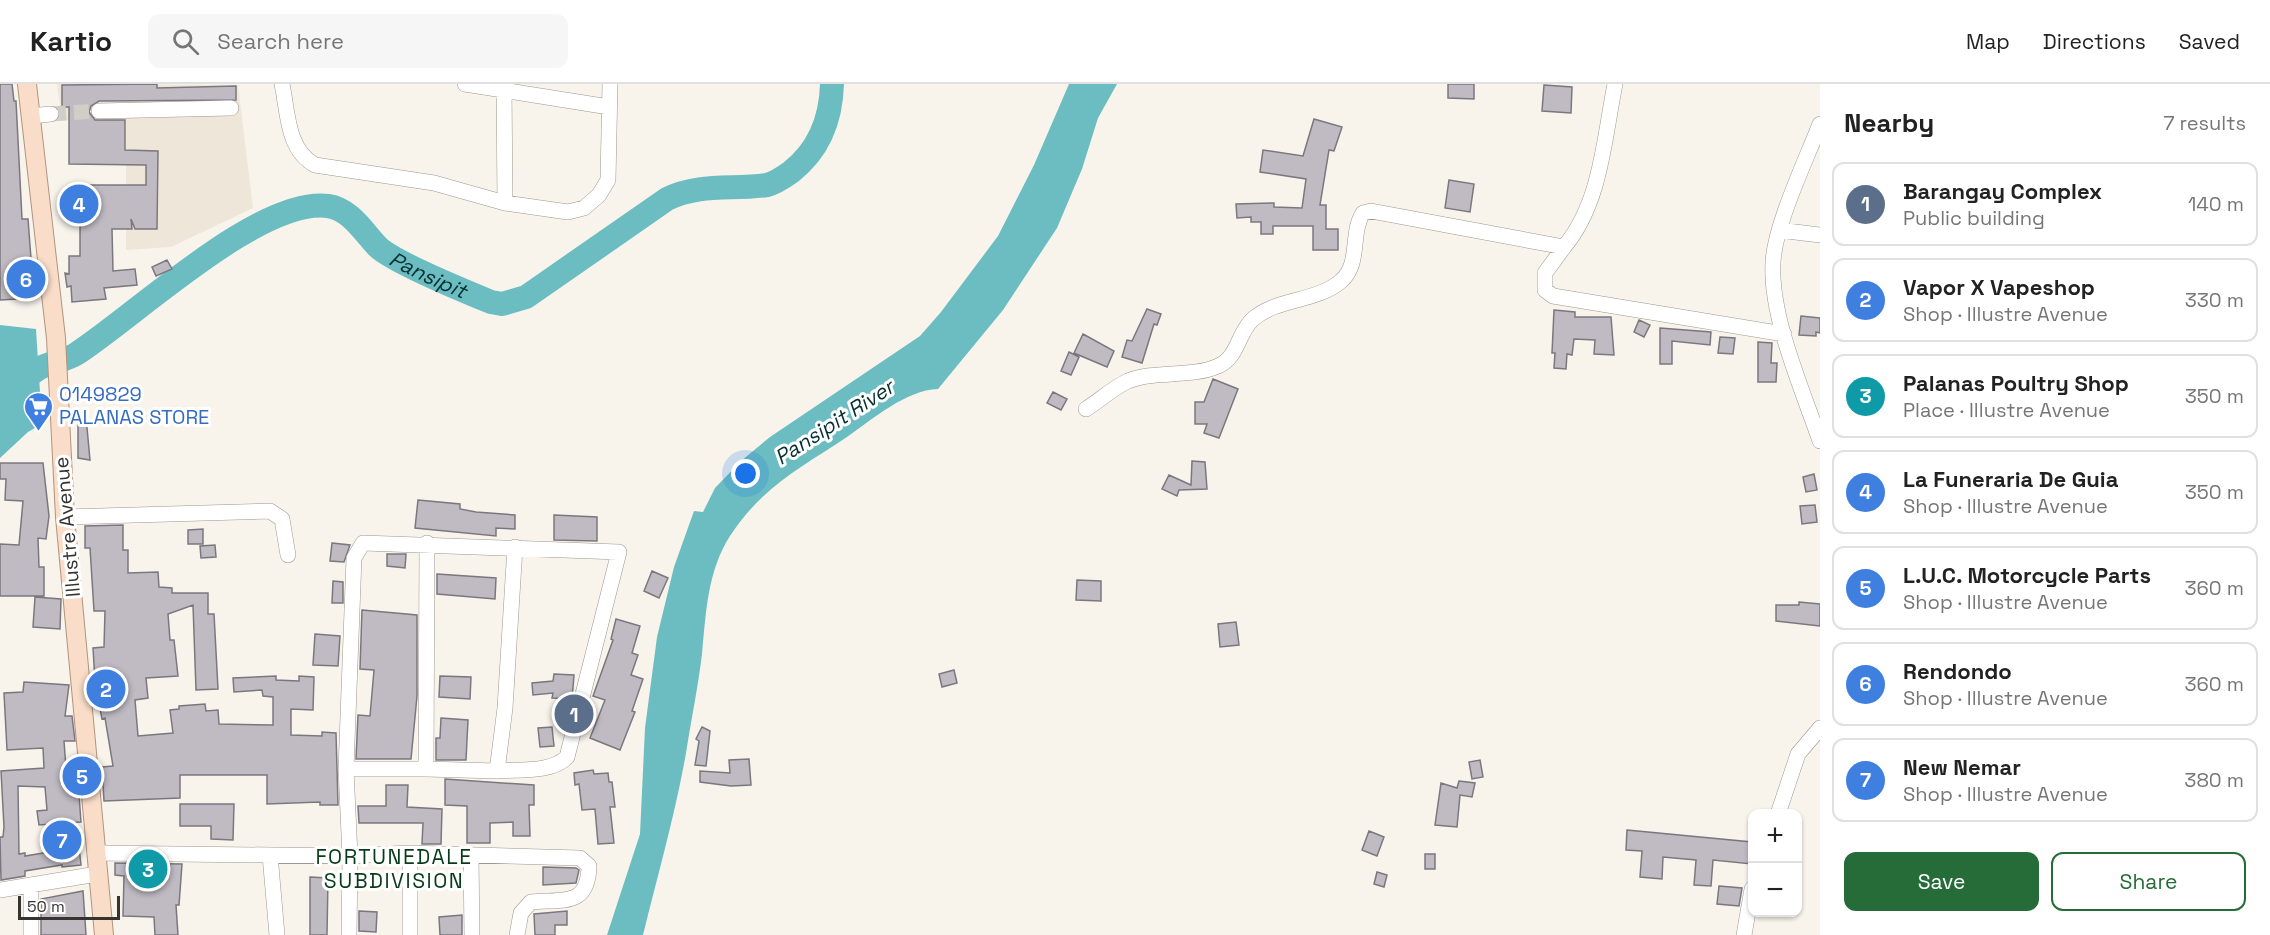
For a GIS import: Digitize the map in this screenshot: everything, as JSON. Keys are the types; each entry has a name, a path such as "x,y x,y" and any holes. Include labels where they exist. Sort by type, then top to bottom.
{"main road":[{"name":"Illustre Avenue","path":"27,84 56,338 65,517 104,935"}],"street":[{"path":"282,84 294,146 304,159 315,165 434,183 505,203 568,212 584,208 599,195 608,180 610,84"},
{"path":"465,84 504,87 609,107"},
{"path":"1615,84 1590,207 1576,233 1545,273 1545,290 1553,296 1784,334"},
{"path":"504,87 505,203"},
{"path":"99,111 231,108"},
{"path":"30,116 51,114"},
{"path":"1820,124 1779,230 1773,263 1784,334 1820,441"},
{"path":"1086,410 1128,381 1220,366 1232,356 1251,320 1263,312 1330,288 1343,280 1353,261 1357,221 1363,213 1371,211 1564,247"},
{"path":"1779,230 1820,235"},
{"path":"65,517 270,511 282,519 288,555"},
{"path":"346,769 497,771 541,768 562,762 567,757 620,552 428,543 363,543 354,558 346,769 350,856 349,935"},
{"path":"426,769 428,543"},
{"path":"497,771 505,708 515,547"},
{"path":"1779,809 1798,754 1820,728"},
{"path":"95,853 350,856 410,853 580,858 590,866 589,883 584,892 575,899 531,902 521,913 517,935"},
{"path":"410,853 410,935"},
{"path":"270,855 277,935"},
{"path":"471,856 472,935"},
{"path":"0,890 97,874"},
{"path":"31,885 31,935"},
{"path":"1744,935 1748,912"}],"shaded area":[{"path":"57,84 238,85 253,208 171,247 126,250 126,120 62,120"}],"water":[{"name":"Pansipit River","path":"1069,84 1117,84 1098,118 1082,169 1057,228 1003,310 938,389 914,394 890,407 783,480 755,504 722,550 709,593 699,679 682,776 643,935 607,935 640,834 645,728 657,637 674,567 694,511 703,512 715,488 741,461 770,437 920,336 998,236 1034,165"},
{"path":"0,325 36,329 42,424 28,432 0,458"}],"building":[{"path":"0,84 12,84 14,101 16,101 22,219 28,219 34,298 0,300"},
{"path":"157,84 157,88 236,86 236,100 99,101 91,106 89,112 95,120 125,120 125,150 158,151 157,229 135,229 131,219 132,229 112,229 113,271 135,269 137,285 104,288 106,299 72,302 71,286 67,287 65,273 69,274 69,256 80,256 80,216 76,216 76,185 146,185 146,165 69,164 69,107 62,107 62,85"},
{"path":"1448,84 1474,84 1474,99 1448,98"},
{"path":"1544,85 1572,87 1571,113 1542,111"},
{"path":"1314,119 1342,127 1334,151 1329,150 1320,205 1326,205 1326,229 1338,229 1338,250 1313,250 1313,226 1273,226 1273,234 1261,234 1261,222 1251,222 1251,217 1237,218 1236,204 1274,203 1274,207 1302,208 1306,179 1260,172 1263,150 1303,156"},
{"path":"1449,180 1474,184 1470,212 1445,208"},
{"path":"167,260 172,269 156,276 152,267"},
{"path":"1147,309 1161,314 1157,325 1154,324 1142,363 1122,357 1127,340 1132,341"},
{"path":"1554,310 1575,312 1575,317 1611,317 1614,355 1594,354 1595,340 1574,339 1572,355 1567,354 1566,369 1554,368 1555,353 1552,353"},
{"path":"1801,316 1820,318 1820,333 1816,332 1816,336 1799,335"},
{"path":"1639,320 1650,325 1644,337 1634,332"},
{"path":"1660,328 1711,332 1710,345 1672,341 1672,364 1660,364"},
{"path":"1083,334 1114,351 1107,367 1074,353"},
{"path":"1720,337 1735,338 1733,354 1718,353"},
{"path":"1758,342 1772,343 1771,363 1777,363 1776,382 1758,382"},
{"path":"1069,352 1079,357 1071,375 1061,371"},
{"path":"1213,379 1238,389 1219,438 1204,433 1207,424 1195,424 1195,402 1204,402"},
{"path":"1053,392 1067,399 1061,410 1047,403"},
{"path":"78,417 86,417 90,460 78,458"},
{"path":"1192,461 1205,462 1207,489 1179,490 1177,496 1162,489 1169,475 1191,485"},
{"path":"0,463 43,463 49,516 46,539 38,538 39,567 44,567 44,596 0,596 0,544 19,545 23,501 5,500 6,479 0,479"},
{"path":"1814,474 1817,490 1806,492 1803,477"},
{"path":"418,500 460,504 460,509 476,512 515,515 515,529 496,528 496,536 415,528"},
{"path":"1815,505 1817,522 1802,524 1800,506"},
{"path":"554,515 597,517 597,541 554,540"},
{"path":"123,525 123,550 128,550 128,573 158,572 159,587 172,588 172,593 208,593 208,614 214,614 218,689 196,690 193,605 168,614 170,640 174,640 178,676 146,678 148,698 135,700 138,736 173,733 170,710 179,709 179,706 205,704 206,711 218,710 219,724 273,725 273,697 263,696 262,690 234,692 233,678 276,676 276,680 299,681 299,676 314,677 313,710 291,709 291,735 322,736 322,732 336,733 338,805 320,805 320,802 267,804 267,775 180,775 180,798 104,801 102,767 113,766 105,718 102,719 95,681 93,648 104,647 105,611 94,611 90,548 85,548 85,526"},
{"path":"203,529 203,544 188,544 188,530"},
{"path":"332,543 350,545 344,562 330,561"},
{"path":"215,545 216,557 201,558 200,546"},
{"path":"387,554 406,554 405,568 387,566"},
{"path":"652,571 668,578 659,598 644,591"},
{"path":"437,574 496,578 495,599 437,594"},
{"path":"1077,580 1101,581 1101,601 1076,600"},
{"path":"333,581 343,582 343,603 332,603"},
{"path":"35,597 61,599 60,629 33,627"},
{"path":"1799,602 1820,604 1820,626 1776,621 1776,605 1799,605"},
{"path":"362,610 417,615 417,696 411,759 356,759 358,715 370,716 374,670 360,669"},
{"path":"616,619 640,626 632,653 638,655 631,675 643,679 632,711 635,712 620,750 590,738 605,700 593,696 613,640 611,639"},
{"path":"1236,622 1239,645 1220,647 1218,624"},
{"path":"315,634 340,636 338,666 313,665"},
{"path":"954,670 957,683 942,687 939,674"},
{"path":"554,674 574,675 572,699 552,698 553,693 533,695 532,683 553,681"},
{"path":"440,676 471,677 470,699 439,697"},
{"path":"24,682 69,685 65,716 72,716 75,741 64,741 66,768 77,768 81,822 39,825 37,811 47,810 45,787 18,786 19,854 25,853 25,856 79,847 81,865 62,867 62,865 25,871 25,876 1,880 0,837 3,837 4,827 1,771 44,768 43,748 7,750 4,693 23,692"},
{"path":"441,718 468,720 466,760 436,760 436,738 440,738"},
{"path":"552,727 554,746 540,747 538,728"},
{"path":"702,727 710,731 706,766 695,765 699,741 696,739"},
{"path":"749,759 751,785 731,786 700,782 700,771 730,773 729,760"},
{"path":"1480,760 1483,777 1472,779 1469,762"},
{"path":"593,770 594,774 608,773 609,782 612,782 615,807 610,807 614,843 598,844 595,809 582,810 579,784 575,785 574,773"},
{"path":"445,779 534,785 534,805 529,805 530,836 513,836 513,822 490,823 490,843 467,843 467,806 445,805"},
{"path":"1459,781 1475,783 1472,797 1460,795 1457,827 1435,825 1441,783 1457,788"},
{"path":"386,785 408,785 407,807 442,809 441,844 422,844 423,823 359,823 358,806 386,806"},
{"path":"180,804 234,804 233,840 211,839 211,826 180,826"},
{"path":"1627,830 1748,842 1748,864 1713,860 1711,886 1694,885 1696,860 1663,857 1662,879 1640,877 1642,851 1626,850"},
{"path":"1369,831 1384,837 1377,856 1362,850"},
{"path":"1425,854 1435,854 1435,869 1425,869"},
{"path":"115,863 182,864 179,905 176,905 178,935 155,935 154,917 123,916 124,876 115,875"},
{"path":"543,867 576,868 579,870 576,883 543,885"},
{"path":"1377,872 1387,875 1384,887 1374,884"},
{"path":"310,877 328,878 327,935 310,935"},
{"path":"1719,886 1742,888 1739,906 1717,904"},
{"path":"83,891 86,935 41,935 41,899"},
{"path":"359,911 377,912 376,932 359,931"},
{"path":"567,911 567,925 555,925 555,935 535,935 534,914"},
{"path":"462,915 462,935 440,935 439,917"}],"waterway":[{"name":"Pansipit","path":"0,394 38,369 76,354 233,239 268,220 300,208 328,206 343,211 377,246 398,260 491,302 502,304 526,297 667,199 704,189 767,185 788,174 809,154 822,133 829,110 832,84"}],"tunnel":[{"path":"51,114 99,111"}],"place":[{"name":"La Funeraria De Guia","path":"79,204"},
{"name":"Rendondo","path":"26,279"},
{"name":"0149829 PALANAS STORE","path":"38,432"},
{"name":"Vapor X Vapeshop","path":"106,689"},
{"name":"Barangay Complex","path":"574,714"},
{"name":"L.U.C. Motorcycle Parts","path":"82,776"},
{"name":"New Nemar","path":"62,840"},
{"name":"Palanas Poultry Shop","path":"148,869"}],"district":[{"name":"FORTUNEDALE SUBDIVISION","path":"394,868"}]}
